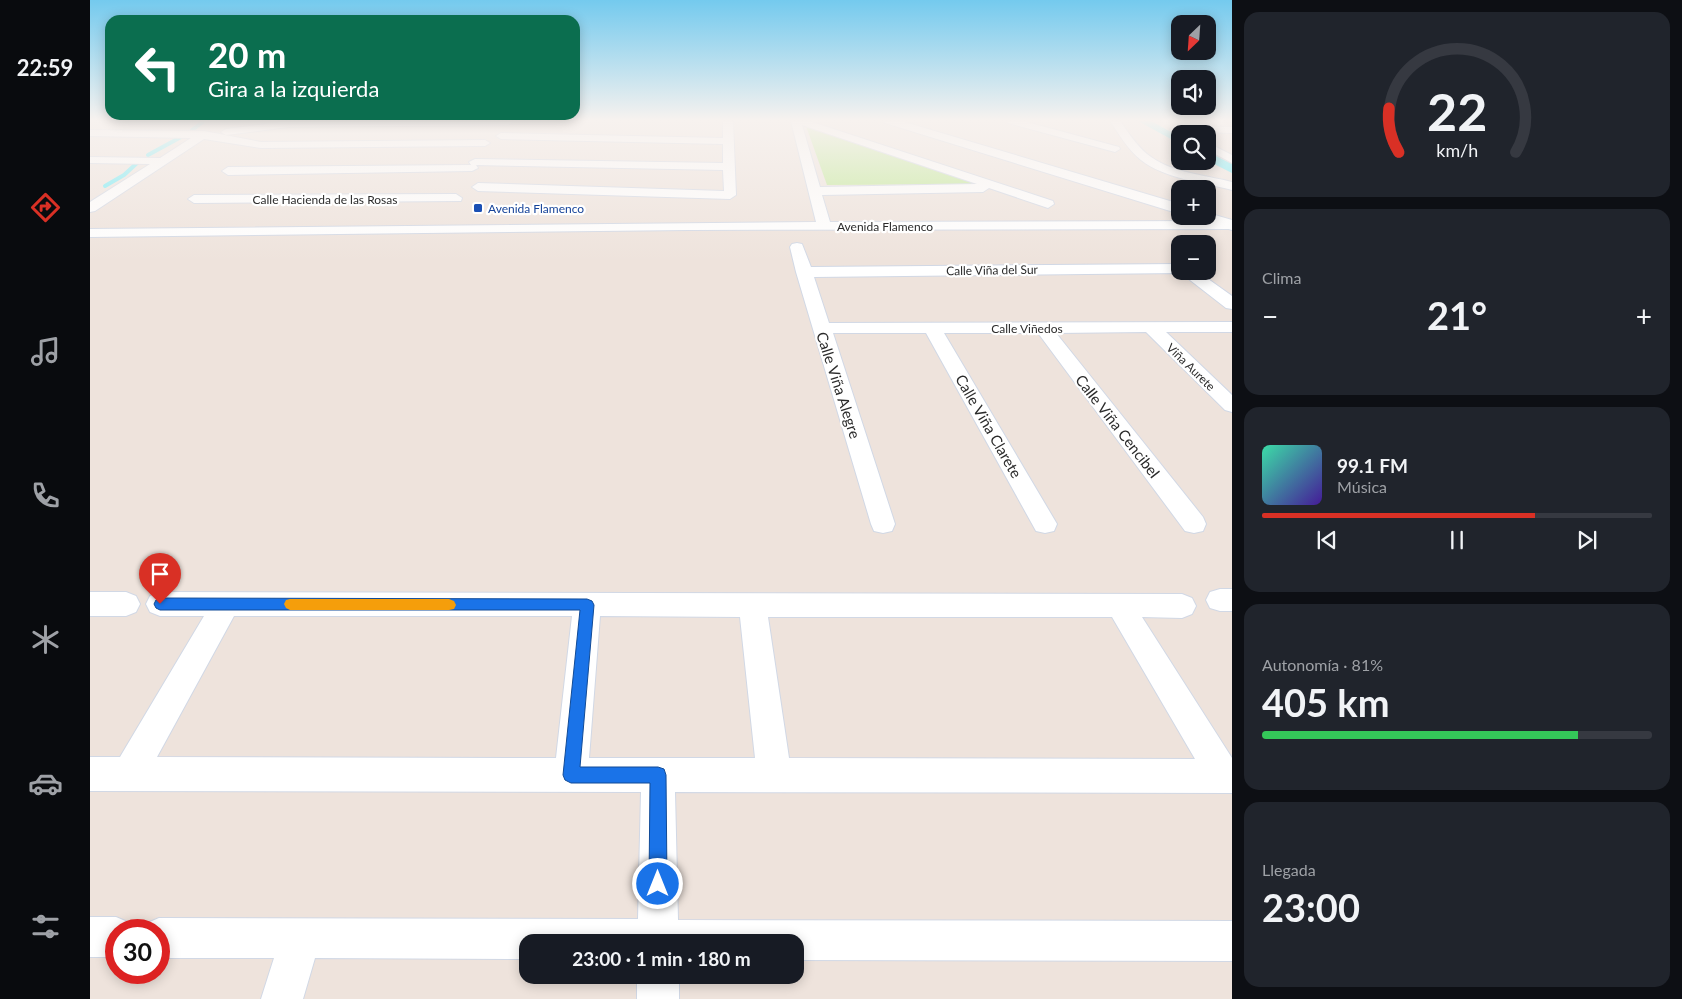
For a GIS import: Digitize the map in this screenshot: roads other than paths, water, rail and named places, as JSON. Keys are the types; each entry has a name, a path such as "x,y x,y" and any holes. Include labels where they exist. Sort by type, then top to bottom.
{"street":[{"path":"90,208 153,168"},
{"path":"232,168 224,174 401,168"},
{"path":"440,230 473,168"},
{"path":"471,200 487,168"},
{"path":"478,187 730,195 730,168"},
{"path":"809,168 824,226"},
{"path":"939,168 1048,204"},
{"path":"1044,168 1171,206"},
{"path":"1077,168 1171,195"},
{"path":"1167,168 1232,186"},
{"path":"814,191 1000,188"},
{"name":"Calle Hacienda de las Rosas","path":"196,205 209,194 332,199 460,191"},
{"path":"500,201 598,202 602,191"},
{"path":"90,192 115,192"},
{"path":"317,216 332,199"},
{"path":"1216,212 1232,225"},
{"path":"458,230 464,215"},
{"path":"1216,220 1232,225"},
{"name":"Avenida Flamenco","path":"90,233 824,226 1232,225"},
{"name":"Avenida Flamenco","path":"742,236 1030,236 1232,225"},
{"path":"1019,226 1030,236"},
{"name":"Calle Viña Alegre","path":"797,247 883,524"},
{"name":"Calle Viña del Sur","path":"804,272 1171,269"},
{"path":"1199,280 1232,304"},
{"name":"Calle Viñedos","path":"821,328 1232,327"},
{"name":"Calle Viña Clarete","path":"932,328 1045,524"},
{"name":"Calle Viña Cencibel","path":"1043,328 1194,524"},
{"name":"Viña Aurete","path":"1150,328 1232,406"},
{"path":"90,604 126,604"},
{"path":"160,604 1182,606"},
{"path":"129,774 226,604"},
{"path":"571,775 587,605"},
{"path":"753,606 774,775"},
{"path":"1120,606 1228,776"},
{"path":"90,774 1228,776"},
{"path":"658,775 658,934"},
{"path":"90,937 105,938"},
{"path":"170,938 302,938 519,947"},
{"path":"282,999 302,938"},
{"path":"804,949 1232,941"},
{"path":"658,984 658,999"}],"waterway":[{"path":"105,186 124,175 132,168"}],"place":[{"name":"Avenida Flamenco","path":"478,208"}]}
